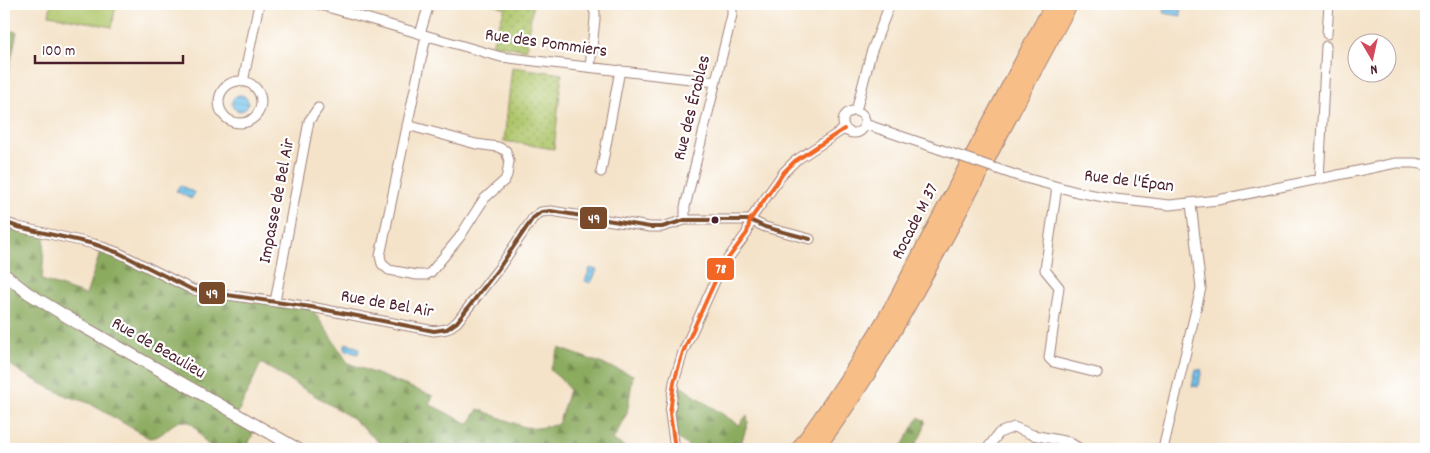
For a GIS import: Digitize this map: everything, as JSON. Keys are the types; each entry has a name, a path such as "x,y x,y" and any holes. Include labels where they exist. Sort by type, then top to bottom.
{"highway":[{"name":"Rocade M 37","path":"799,449 852,372 894,304 1053,4"},
{"name":"Rocade M 37","path":"816,449 857,391 885,346 932,263 1070,4"}],"street":[{"path":"243,82 259,4"},
{"name":"Rue des Pommiers","path":"316,4 501,57 716,82"},
{"path":"407,125 476,144 498,147 506,151 509,161 505,180 484,199 448,253 431,272 422,275 389,270 384,267 380,260 430,4"},
{"path":"590,67 595,19 591,4"},
{"name":"Rue des Érables","path":"686,220 685,207 732,15 732,4"},
{"path":"856,111 871,53 890,4"},
{"path":"1328,34 1329,4"},
{"path":"1319,180 1326,46"},
{"path":"601,172 620,70"},
{"path":"243,82 249,83 257,91 260,101 258,112 254,117 239,123 228,120 224,116 219,100 220,94 227,86 232,83 243,82"},
{"name":"Impasse de Bel Air","path":"275,302 310,121 318,108"},
{"path":"856,111 862,115 865,124 861,131 854,134 844,129 843,118 848,112 856,111"},
{"name":"Rue de l'Épan","path":"865,124 1018,176 1057,187 1115,200 1170,205 1218,200 1396,163 1426,165"},
{"path":"675,449 670,413 674,382 683,352 721,268 747,233 750,220 784,172 795,161 844,129"},
{"path":"1057,187 1045,270 1059,287 1050,358 1054,362 1097,373"},
{"path":"1163,449 1201,288 1191,204"},
{"name":"Rue de Bel Air","path":"4,222 94,244 118,253 193,290 337,312 397,325 440,331 447,329 457,322 499,268 533,218 541,212 551,211 650,227 662,227 686,220 750,220"},
{"path":"750,220 765,227 810,239"},
{"name":"Rue de Beaulieu","path":"4,274 28,293 82,326 298,449"},
{"path":"987,449 999,433 1014,427 1033,434 1068,442 1080,449"}],"green space":[{"path":"51,4 116,4 112,27 49,15"},
{"path":"494,4 533,4 526,50 492,44 505,8"},
{"path":"4,30 17,32 7,79 4,79"},
{"path":"512,67 562,74 554,149 504,141"},
{"path":"4,222 45,233 42,280 86,295 102,247 177,283 311,307 348,363 433,396 429,404 469,424 478,409 524,427 537,428 556,425 559,422 569,390 565,383 550,370 559,348 633,375 627,413 613,440 628,449 386,449 352,418 261,363 237,415 256,426 248,445 243,449 212,447 204,441 193,425 184,421 175,423 159,436 149,438 89,403 67,396 46,386 22,373 4,360"},
{"path":"674,382 739,425 747,415 748,423 739,449 692,449 672,434"},
{"path":"919,417 925,421 925,425 913,449 900,449"}],"water":[{"path":"1165,7 1181,10 1181,16 1164,13"},
{"path":"240,95 246,97 248,103 246,109 240,111 234,109 232,103 234,97"},
{"path":"180,185 195,193 191,199 176,191"},
{"path":"590,268 597,270 591,283 585,281"},
{"path":"346,343 359,348 358,354 344,350"},
{"path":"1196,369 1202,370 1198,387 1192,386"}],"transit line":[{"name":"78","path":"675,449 670,413 674,382 683,352 721,268 747,233 750,220 784,172 795,161 844,129"},
{"name":"49","path":"4,222 18,227 94,244 119,253 193,290 311,307 434,331 447,329 457,322 499,268 533,218 541,212 551,211 650,227 662,227 685,220 750,220 765,227 810,239"}]}
